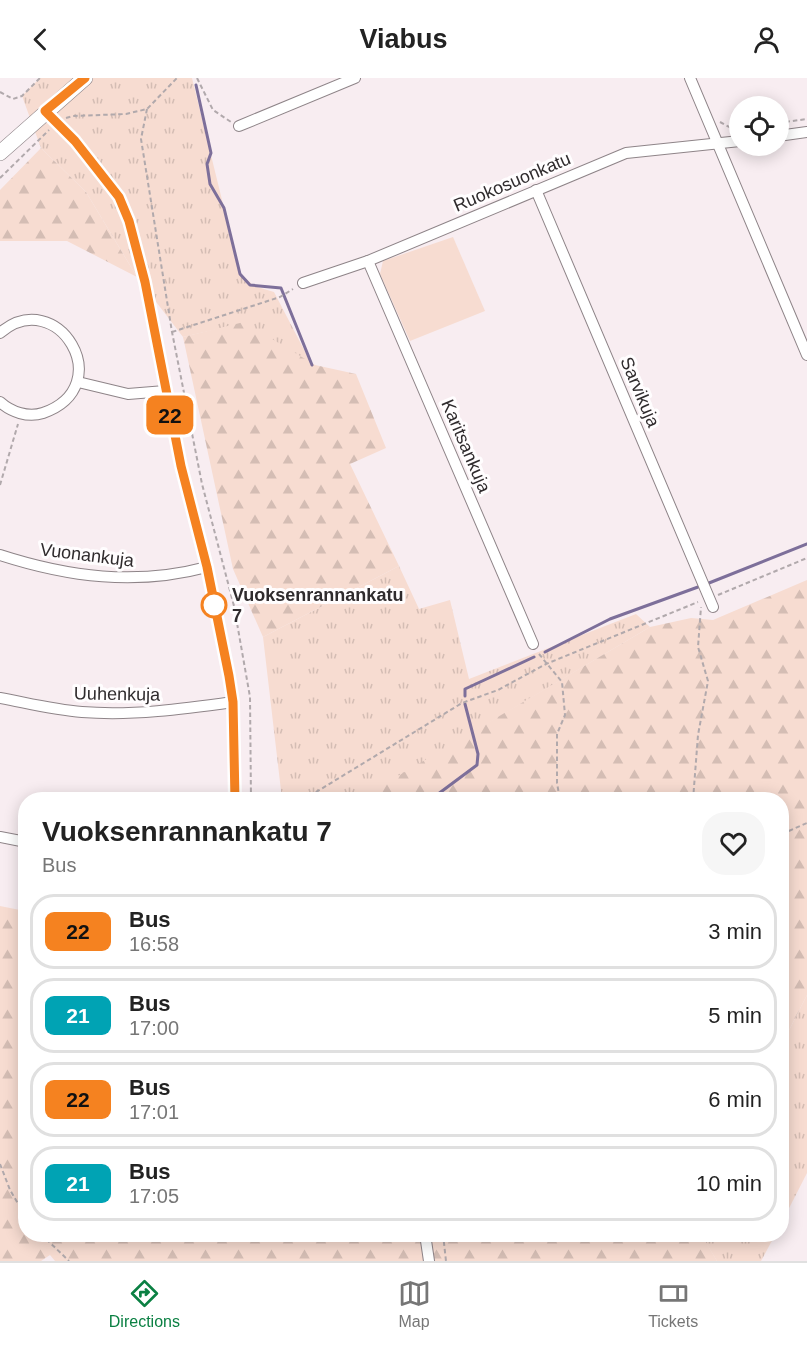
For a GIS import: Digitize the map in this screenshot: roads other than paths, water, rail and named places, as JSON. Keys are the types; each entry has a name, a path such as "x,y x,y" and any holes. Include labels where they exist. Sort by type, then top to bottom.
{"street":[{"path":"0,153 85,78"},
{"path":"239,126 355,78"},
{"path":"690,78 807,355"},
{"path":"45,111 75,141 119,197 129,221 145,282 181,466 207,567 233,702 235,792"},
{"path":"789,134 807,132"},
{"name":"Ruokosuonkatu","path":"303,283 368,261 626,153 729,142"},
{"name":"Sarvikuja","path":"536,190 711,603"},
{"name":"Karitsankuja","path":"368,261 533,644"},
{"path":"0,333 22,321 38,320 54,325 66,335 75,348 79,364 78,382 70,396 56,408 39,414 21,414 0,402"},
{"path":"78,382 128,394 165,391"},
{"name":"Vuonankuja","path":"0,555 38,568 112,578 160,577 207,567"},
{"name":"Uuhenkuja","path":"0,698 80,712 109,713 168,711 233,702"},
{"path":"0,837 18,840"},
{"path":"426,1242 429,1261"}],"waterway":[{"path":"196,85 211,153 207,164 210,184 224,208 240,274 250,285 281,288 312,365"},
{"path":"709,583 807,544"},
{"path":"545,652 610,619 698,587"},
{"path":"465,696 465,689 534,657"},
{"path":"441,792 477,765 478,754 465,704"}],"place":[{"name":"Vuoksenrannankatu 7","path":"214,605"}]}
